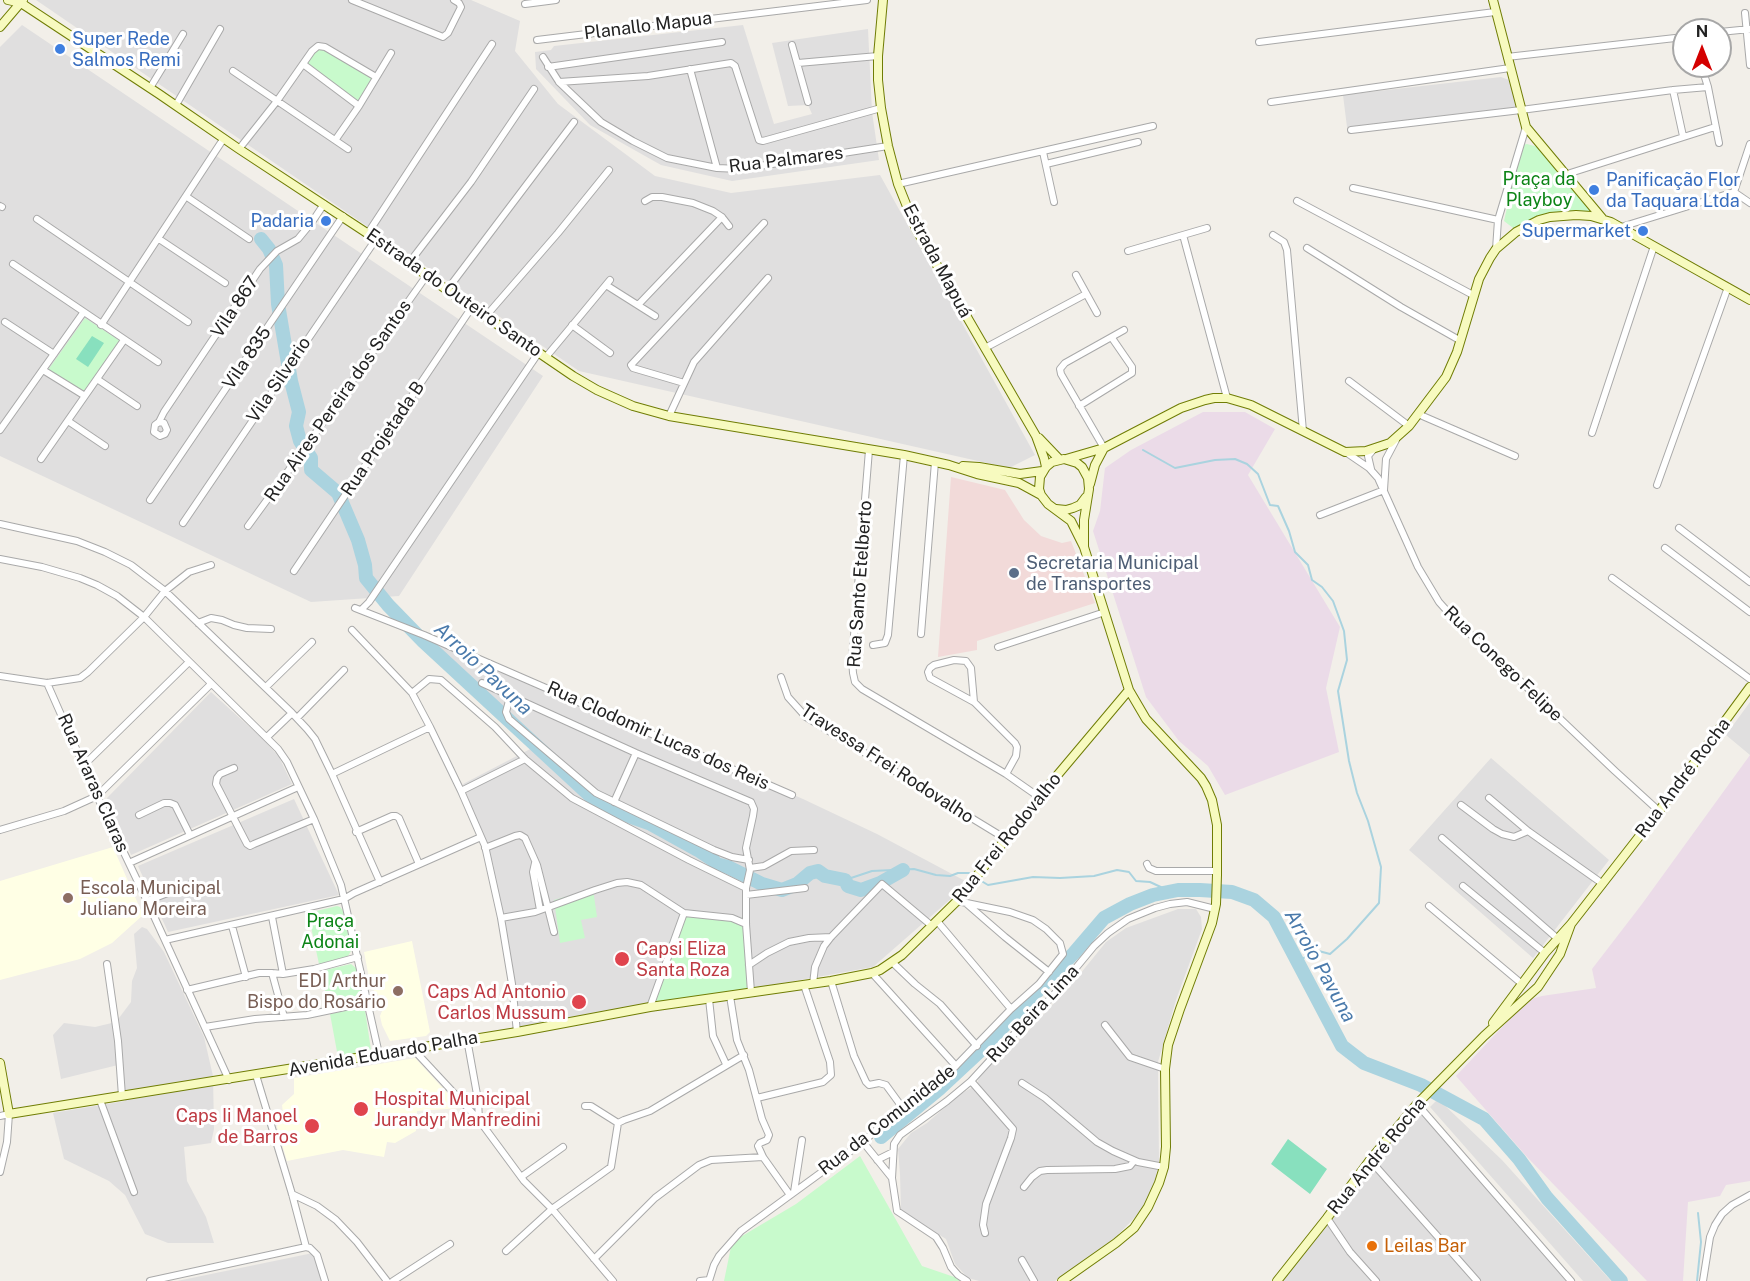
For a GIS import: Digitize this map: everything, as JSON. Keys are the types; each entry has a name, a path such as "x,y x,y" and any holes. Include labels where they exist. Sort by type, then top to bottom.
{"main road":[{"name":"Estrada do Outeiro Santo","path":"8,0 22,2 239,149 343,216 447,290 597,390 633,406 669,416 904,455 1019,483 1041,495"},
{"name":"Estrada Mapuá","path":"883,0 878,56 881,108 898,184 916,229 1036,436 1044,458 1044,469"},
{"path":"1493,0 1526,127 1602,219"},
{"path":"0,27 22,2"},
{"path":"1062,460 1077,463 1082,467 1089,478 1089,489 1080,505 1059,510 1048,504 1041,495 1039,483 1044,469 1052,462 1104,448 1181,408 1205,400 1227,398 1251,405 1345,452 1374,450 1396,440 1446,377 1453,364 1473,295 1484,267 1496,249 1516,232 1550,217 1576,215 1602,219 1621,227 1750,300"},
{"name":"Estrada Mapuá","path":"1036,436 1062,460"},
{"path":"1084,547 1084,520 1089,489 1095,465 1104,448"},
{"name":"Estrada do Outeiro Santo","path":"949,465 1020,474 1044,469"},
{"path":"1053,507 1071,521 1084,547 1129,690 1146,719 1206,786 1217,821 1216,907 1168,1045 1165,1069 1164,1167 1155,1194 1142,1218 1134,1227 1116,1243 1062,1281"},
{"name":"Rua André Rocha","path":"1484,1036 1545,953 1571,924 1659,811 1750,687"},
{"name":"Rua Frei Rodovalho","path":"872,973 892,962 961,902 967,890 1039,797 1129,690"},
{"name":"Rua André Rocha","path":"1277,1281 1370,1160 1418,1103 1484,1036 1538,987 1560,954 1571,924"},
{"name":"Avenida Eduardo Palha","path":"5,1115 517,1032 650,1007 872,973"},
{"path":"0,1063 5,1115"}],"street":[{"path":"352,0 443,37 461,8 454,0"},
{"path":"525,4 556,0"},
{"name":"Planallo Mapua","path":"537,40 867,0"},
{"path":"1259,42 1495,12"},
{"path":"1745,13 1750,65"},
{"path":"176,105 220,29"},
{"path":"1732,31 1748,29"},
{"path":"150,88 183,34"},
{"path":"1507,57 1672,38"},
{"path":"548,67 722,42"},
{"path":"368,233 492,44"},
{"path":"239,149 277,101 312,51 321,45 376,78"},
{"path":"792,45 808,102"},
{"path":"336,139 391,53"},
{"path":"798,63 878,56"},
{"name":"Rua Palmares","path":"543,57 559,82 601,122 668,158 717,168 740,169 888,146"},
{"path":"559,82 648,76 731,63 735,66 760,141 881,108"},
{"path":"303,64 359,106"},
{"path":"1271,102 1510,68"},
{"path":"690,69 717,168"},
{"path":"233,71 348,149"},
{"path":"1705,78 1719,143"},
{"path":"1351,130 1708,87"},
{"path":"409,263 471,182 489,152 534,89"},
{"path":"1673,90 1683,136"},
{"path":"447,290 574,122"},
{"path":"898,184 1153,126"},
{"path":"1496,249 1498,220 1526,127"},
{"path":"1564,175 1715,127"},
{"path":"101,325 224,138"},
{"path":"1046,164 1138,142"},
{"path":"1734,192 1750,144"},
{"path":"1043,152 1054,202"},
{"path":"486,316 609,170"},
{"path":"1353,188 1498,220"},
{"path":"1734,192 1750,203"},
{"path":"1621,227 1734,192"},
{"path":"187,197 249,239"},
{"path":"645,201 652,197 671,198 705,207 722,217 729,226"},
{"path":"1297,201 1473,295"},
{"name":"Vila 867","path":"159,422 267,260 276,251 298,239 324,204"},
{"name":"Vila 835","path":"150,500 343,216"},
{"path":"638,305 722,217"},
{"path":"37,219 188,322"},
{"path":"684,383 633,368 631,364 764,223"},
{"path":"1128,250 1207,228"},
{"path":"1183,235 1227,398"},
{"path":"1273,235 1284,242 1287,250 1303,431"},
{"path":"159,239 225,283"},
{"name":"Vila Silverio","path":"183,523 376,239"},
{"path":"1592,433 1654,246"},
{"path":"1307,248 1401,307 1461,341"},
{"path":"13,264 158,362"},
{"name":"Rua Aires Pereira dos Santos","path":"248,526 427,275"},
{"path":"1076,275 1096,312"},
{"path":"669,416 691,367 768,278"},
{"path":"543,355 572,326 608,283 655,316"},
{"path":"1657,485 1728,287"},
{"path":"985,348 1086,294"},
{"name":"Rua Projetada B","path":"294,571 472,307"},
{"path":"0,430 83,313"},
{"path":"5,322 54,354"},
{"path":"572,326 610,353"},
{"path":"1104,448 1061,374 1061,367 1124,330"},
{"path":"1079,406 1132,373 1132,367 1112,338"},
{"path":"41,459 124,340"},
{"name":"Rua Clodomir Lucas dos Reis","path":"543,355 369,602 358,609 408,628 792,795"},
{"path":"43,370 85,396"},
{"path":"97,379 136,406"},
{"path":"1349,381 1409,426"},
{"path":"1418,414 1515,456"},
{"path":"68,420 105,446"},
{"name":"Rua Conego Felipe","path":"1384,490 1386,459 1396,440"},
{"name":"Rua Santo Etelberto","path":"869,450 852,660 855,682 862,689 1006,774 1039,797"},
{"path":"1371,470 1368,456 1374,450 1383,452 1386,459"},
{"name":"Rua Conego Felipe","path":"1345,452 1371,470 1384,490 1413,557 1439,602 1457,622 1659,811"},
{"path":"873,645 885,643 888,635 904,455"},
{"path":"921,634 935,462"},
{"path":"1320,515 1384,490"},
{"path":"0,524 77,541 105,552 131,565 165,591 295,715 315,739 380,882"},
{"path":"1679,528 1750,582"},
{"path":"1665,548 1750,612"},
{"path":"0,559 42,567 97,585 117,596 144,617 278,749 287,762 336,871 369,1002 379,1054"},
{"path":"0,676 47,683 80,678 144,617 165,591 189,572 211,565"},
{"path":"1612,578 1750,679"},
{"path":"998,647 1105,612"},
{"path":"198,623 211,618 234,626 271,629"},
{"path":"351,630 412,693 461,791 481,837 501,918 517,1032"},
{"path":"266,687 312,642"},
{"path":"974,702 971,668 966,661 954,660 930,668 928,672 930,678 974,702 1015,743 1016,756 1006,774"},
{"path":"84,765 189,662"},
{"path":"267,737 344,670"},
{"name":"Travessa Frei Rodovalho","path":"781,677 788,697 806,717 1006,839"},
{"path":"412,693 429,679 441,680 490,722 525,759 572,798 590,810 689,860 747,888 806,888"},
{"name":"Rua Araras Claras","path":"47,683 229,1080"},
{"name":"Rua Clodomir Lucas dos Reis","path":"482,683 751,802 754,809 746,848 750,866 746,924 751,992"},
{"path":"0,830 64,811 97,796 211,684"},
{"path":"510,697 506,712 509,719 588,786 614,802 750,866 764,866 791,851 814,850"},
{"path":"332,774 430,727"},
{"path":"614,802 636,753"},
{"path":"461,791 525,759"},
{"path":"234,768 220,774 216,784 250,846 314,819"},
{"path":"129,863 298,787"},
{"path":"1489,798 1528,831 1603,884"},
{"path":"139,815 164,803 170,803 175,805 190,835"},
{"path":"1461,805 1502,834 1517,836 1528,831"},
{"path":"356,832 396,816 399,818 419,864"},
{"path":"485,848 520,836 525,838 536,862 554,932"},
{"path":"165,940 344,899 354,892 481,837"},
{"path":"1442,838 1558,939"},
{"path":"536,862 533,872 540,910"},
{"path":"1147,864 1149,868 1156,871 1217,873"},
{"path":"501,918 540,910 616,883 627,882 641,885 684,913 732,918 746,924"},
{"path":"147,901 191,884"},
{"path":"757,1098 823,1082 831,1076 830,1062 809,984 819,957 831,937 882,884 935,924 1011,1010"},
{"path":"1463,886 1545,953"},
{"path":"961,902 1049,972"},
{"name":"Rua da Comunidade","path":"709,1280 719,1256 735,1237 863,1142 902,1107 935,1085 977,1046 1049,972 1063,954 1060,943 1033,920 1010,912 961,902"},
{"name":"Rua Beira Lima","path":"893,1152 896,1140 971,1081 1051,998 1094,946 1117,926 1142,913 1179,903 1216,907"},
{"path":"1429,906 1522,984"},
{"path":"650,1007 684,913"},
{"path":"272,917 283,974"},
{"path":"232,926 246,976"},
{"path":"749,965 767,952 789,942 831,937"},
{"path":"187,990 246,976 314,969 358,957"},
{"path":"892,962 940,1004 977,1046"},
{"path":"107,964 118,1041 122,1096"},
{"path":"272,972 284,1017"},
{"path":"872,973 956,1066"},
{"path":"831,981 854,1056 866,1082 869,1085 879,1083 886,1085 902,1107"},
{"path":"730,996 735,1032 769,1135 767,1140 758,1144 763,1158 792,1194"},
{"path":"709,999 713,1035 726,1064"},
{"path":"205,1027 255,1019 307,1015 369,1002"},
{"path":"1106,1025 1130,1057 1165,1069"},
{"path":"467,1039 480,1120"},
{"path":"413,1049 480,1120 521,1177 552,1209 613,1281"},
{"path":"618,1123 650,1111 744,1055"},
{"path":"256,1075 306,1247"},
{"path":"971,1081 1013,1129 986,1203 983,1225 985,1233"},
{"path":"1022,1083 1045,1098 1097,1142 1134,1161 1164,1167"},
{"path":"100,1100 134,1192"},
{"path":"1418,1103 1568,1280"},
{"path":"585,1106 591,1106 618,1123"},
{"path":"0,1172 7,1142 5,1115"},
{"path":"506,1251 552,1209 611,1167 618,1123"},
{"path":"792,1194 802,1140"},
{"path":"863,1142 892,1179"},
{"path":"521,1177 563,1147"},
{"path":"877,1160 893,1152 892,1179 897,1211 936,1237 944,1248 951,1267 967,1281"},
{"path":"594,1259 655,1198 699,1165 711,1160 763,1158"},
{"path":"1370,1160 1477,1281"},
{"path":"1024,1186 1036,1173 1047,1170 1115,1169 1130,1166 1134,1161"},
{"path":"292,1194 317,1206 336,1220 357,1242 387,1281"},
{"path":"1703,1281 1710,1238 1715,1225 1732,1205 1750,1194"},
{"path":"1327,1218 1350,1252 1376,1281"},
{"path":"393,1281 450,1244"},
{"path":"150,1281 306,1247 317,1255 325,1281"},
{"path":"1022,1260 1034,1281"},
{"path":"700,1281 709,1280"}],"shaded area":[{"path":"36,0 471,0 520,21 515,51 558,104 655,176 731,193 880,175 1035,455 1009,468 579,371"},
{"path":"22,25 543,376 399,596 311,602 0,456 0,47"},
{"path":"743,25 774,124 812,114 808,105 788,106 772,43 868,29 872,112 879,160 732,181 661,165 590,125 536,69 535,52 551,50 554,46"},
{"path":"1501,77 1509,80 1513,86 1516,107 1347,127 1343,95"},
{"path":"1203,412 1245,412 1275,429 1248,475 1340,627 1326,688 1339,752 1225,795 1208,766 1179,741 1146,697 1093,531 1100,511 1105,468 1131,450"},
{"name":"Secretaria Municipal de Transportes","path":"951,477 1005,490 1024,520 1041,536 1062,543 1071,541 1095,603 977,641 977,650 938,657"},
{"path":"422,634 803,799 877,834 969,883 873,967 521,1030 493,864 463,784 536,746"},
{"path":"211,692 264,740 279,757 292,784 131,855 107,798"},
{"path":"1750,702 1750,755 1726,735"},
{"path":"1750,755 1750,1181 1726,1185 1720,1196 1688,1202 1683,1281 1647,1281 1528,1158 1456,1076 1531,999 1596,988 1592,969"},
{"path":"1491,758 1609,860 1533,958 1409,850"},
{"path":"294,799 339,895 168,932 138,866"},
{"name":"Escola Municipal Juliano Moreira","path":"113,847 143,915 112,943 80,959 0,980 0,881"},
{"path":"1178,909 1196,909 1201,917 1202,929 1176,1000 1158,1062 1159,1161 1153,1189 1139,1213 1112,1241 1055,1281 979,1281 968,1278 955,1264 946,1239 901,1211 898,1149 911,1133 927,1123 960,1094 977,1085 980,1073 1002,1049 1022,1038 1106,942 1126,928"},
{"path":"142,927 147,929 164,952 204,1037 213,1076 214,1129 211,1143 184,1147 187,1181 206,1217 214,1243 168,1243 145,1234 125,1195 109,1181 64,1159 53,1113 125,1101 118,1065 61,1079 53,1035 64,1023 95,1027 116,1022 131,1002 132,981 137,968 134,934"},
{"name":"EDI Arthur Bispo do Rosário","path":"412,941 430,1032 426,1036 390,1041 382,1025 378,994 371,988 364,952"},
{"name":"Hospital Municipal Jurandyr Manfredini","path":"415,1058 461,1108 417,1111 416,1131 395,1143 387,1142 384,1157 343,1150 287,1161 277,1127 279,1115 283,1113 282,1105 294,1094 294,1078"},
{"path":"1438,1099 1502,1160 1611,1281 1583,1281 1430,1107"},
{"path":"1419,1104 1571,1281 1280,1281"},
{"path":"313,1253 322,1281 177,1281"}],"green space":[{"path":"318,46 376,77 359,106 303,64"},
{"name":"Praça da Playboy","path":"1521,145 1538,147 1595,215 1571,213 1517,231 1504,221"},
{"path":"85,318 120,341 84,391 48,370"},
{"path":"92,336 104,343 88,367 76,359"},
{"path":"593,889 597,917 581,920 585,938 560,943 554,900"},
{"name":"Praça Adonai","path":"337,906 344,912 351,951 344,959 319,964 308,913"},
{"path":"684,913 745,918 748,990 654,1004"},
{"path":"351,964 356,968 361,1001 329,1008 321,971"},
{"path":"358,1008 365,1010 371,1050 338,1057 330,1014"},
{"path":"1288,1139 1327,1169 1310,1194 1271,1164"},
{"path":"860,1156 922,1266 966,1281 724,1281 732,1242 796,1204"}],"waterway":[{"name":"Arroio Pavuna","path":"261,239 269,249 276,265 278,304 291,381 299,412 296,426 300,441 311,458 311,470 338,493 358,540 366,578 388,605 423,641 596,801 651,824 698,850 716,864 782,890 797,884 810,873 818,871 825,876 845,880 848,886 861,890 880,883 903,870"},
{"path":"1143,450 1175,468 1215,460 1235,459 1247,464 1258,474 1270,505 1278,506 1295,552 1308,565 1312,580 1322,587 1333,601 1344,631 1347,660 1338,691 1349,761 1381,867 1379,903 1347,939 1330,954 1315,950 1298,962"},
{"path":"845,880 872,871 914,869 936,875 950,876 969,873 973,876"},
{"path":"978,879 988,885 1033,877 1094,876 1117,870 1129,872 1136,881 1150,882 1165,889 1178,890"},
{"name":"Arroio Pavuna","path":"881,1137 939,1089 982,1049 1074,953 1104,918 1153,895 1178,890 1232,892 1254,900 1274,917 1342,1046 1364,1063 1421,1085 1484,1119 1519,1159 1547,1198 1621,1281"},
{"path":"1697,1281 1701,1242 1698,1213"}],"place":[{"name":"Super Rede Salmos Remi","path":"60,49"},
{"name":"Panificação Flor da Taquara Ltda","path":"1594,190"},
{"name":"Padaria","path":"326,221"},
{"name":"Supermarket","path":"1643,231"},
{"name":"Secretaria Municipal de Transportes","path":"1014,573"},
{"name":"Escola Municipal Juliano Moreira","path":"68,898"},
{"name":"Capsi Eliza Santa Roza","path":"622,959"},
{"name":"EDI Arthur Bispo do Rosário","path":"398,991"},
{"name":"Caps Ad Antonio Carlos Mussum","path":"579,1002"},
{"name":"Hospital Municipal Jurandyr Manfredini","path":"361,1109"},
{"name":"Caps Ii Manoel de Barros","path":"312,1126"},
{"name":"Leilas Bar","path":"1372,1246"}]}
